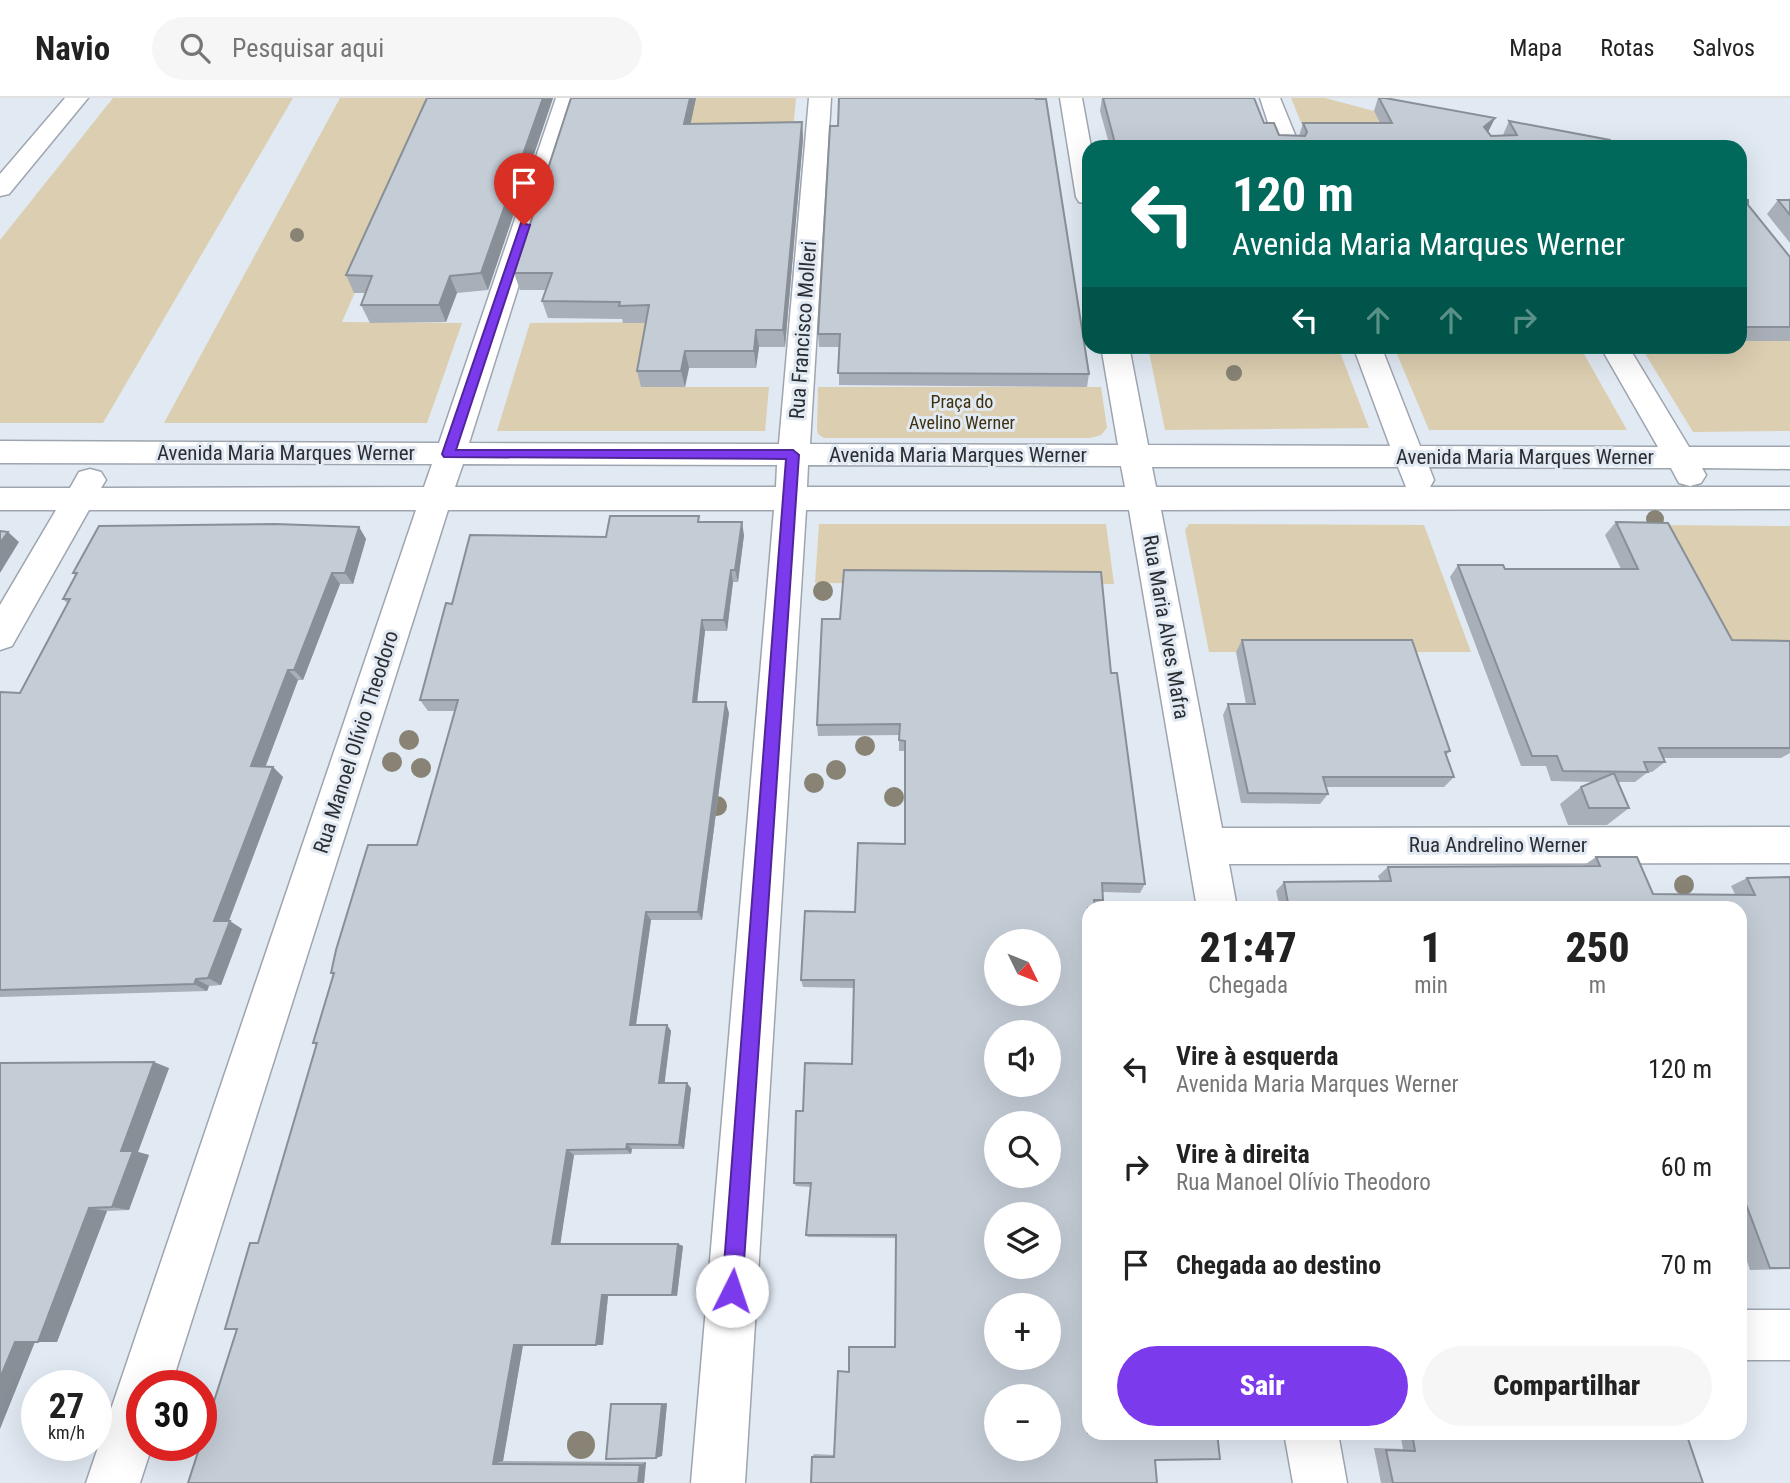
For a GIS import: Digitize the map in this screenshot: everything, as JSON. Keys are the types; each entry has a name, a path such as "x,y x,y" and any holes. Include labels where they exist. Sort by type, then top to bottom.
{"street":[{"path":"0,189 76,98"},
{"name":"Rua Manoel Olívio Theodoro","path":"150,1370 567,98"},
{"name":"Rua Francisco Molleri","path":"718,1483 820,98"},
{"path":"1071,98 1082,162"},
{"path":"1270,100 1285,140"},
{"name":"Rua Maria Alves Mafra","path":"1116,354 1216,901"},
{"path":"1370,354 1426,498"},
{"path":"1619,354 1704,498"},
{"name":"Avenida Maria Marques Werner","path":"0,453 1790,458"},
{"path":"0,636 106,453"},
{"name":"Avenida Maria Marques Werner","path":"0,499 1790,498"},
{"name":"Rua Andrelino Werner","path":"1206,846 1790,845"},
{"path":"1747,1335 1790,1335"},
{"path":"1312,1440 1320,1483"},
{"path":"113,1483 126,1444"}],"green space":[{"path":"113,98 293,98 103,423 0,423 0,240"},
{"path":"340,98 440,98 342,322 462,323 427,423 164,423"},
{"path":"695,98 796,98 792,139 687,139"},
{"path":"1291,98 1325,98 1374,111 1387,137 1307,137"},
{"path":"653,322 642,387 769,387 765,431 497,431 530,323"},
{"path":"1747,341 1790,341 1790,431 1693,432 1645,354 1747,354"},
{"path":"1149,354 1341,354 1369,428 1165,430"},
{"path":"1397,354 1584,354 1627,430 1429,430"},
{"name":"Praça do Avelino Werner","path":"818,387 1101,387 1107,428 1101,435 1090,438 824,438 818,434 817,429"},
{"path":"819,524 1106,524 1114,584 815,583"},
{"path":"1189,524 1424,525 1471,652 1209,652 1185,530"},
{"path":"1657,525 1790,526 1790,653 1725,653"}],"building":[{"path":"427,98 543,98 481,273 450,276 439,305 361,305 372,276 346,275"},
{"path":"571,98 690,98 684,124 802,122 783,330 756,330 754,351 685,351 681,371 637,371 649,305 619,306 620,302 542,301 552,273 514,273"},
{"path":"839,98 1046,99 1082,329 1082,354 1086,354 1089,374 838,373 840,334 818,334 830,126 838,126"},
{"path":"1103,98 1254,98 1264,123 1274,123 1279,135 1305,136 1307,132 1303,123 1392,123 1379,98 1385,98 1495,118 1484,127 1491,136 1517,135 1509,121 1610,140 1114,140"},
{"path":"1747,200 1748,205 1790,257 1790,327 1747,327"},
{"path":"1778,200 1790,200 1790,215"},
{"path":"610,516 699,516 698,522 742,522 735,570 731,570 724,620 702,620 693,702 726,702 698,912 646,912 630,1025 667,1025 659,1083 687,1083 679,1145 627,1144 626,1149 567,1150 552,1244 678,1244 672,1295 602,1295 596,1345 514,1345 493,1464 640,1465 638,1483 188,1483 195,1461 217,1461 217,1392 237,1329 225,1329 250,1243 258,1243 317,1043 313,1043 334,973 331,973 336,950 368,845 417,845 458,700 420,700 446,603 452,604 470,535 606,537"},
{"path":"1616,522 1668,523 1732,640 1790,641 1790,748 1659,748 1665,762 1644,762 1648,772 1563,771 1557,756 1532,756 1458,565 1503,565 1505,569 1638,569"},
{"path":"275,524 359,527 345,573 332,573 294,670 288,670 251,766 273,767 214,921 230,921 208,978 196,979 194,984 0,990 0,692 20,693 70,599 63,599 77,573 73,573 99,526"},
{"path":"0,531 8,532 0,543"},
{"path":"844,570 1101,572 1111,673 1117,673 1145,884 1102,883 1103,900 1082,901 1082,1440 1218,1440 1220,1459 1155,1460 1157,1483 811,1483 812,1457 834,1457 838,1371 849,1372 849,1347 895,1347 896,1235 806,1235 811,1183 794,1183 796,1111 803,1111 805,1063 852,1064 854,980 801,980 805,911 855,912 858,843 905,844 905,741 899,740 900,724 817,725 822,619 840,619"},
{"path":"1242,640 1412,640 1450,751 1445,752 1454,777 1323,777 1328,794 1248,793 1228,704 1255,704"},
{"path":"1614,773 1629,808 1589,808 1581,787"},
{"path":"1596,857 1637,857 1653,894 1755,895 1747,878 1790,877 1790,1268 1770,1268 1747,1207 1747,901 1288,901 1284,882 1391,881 1388,867 1600,866"},
{"path":"154,1062 121,1151 133,1151 112,1207 89,1208 38,1342 15,1342 0,1378 0,1063"},
{"path":"611,1404 662,1404 656,1458 606,1459"},
{"path":"1413,1440 1688,1440 1703,1483 1393,1483 1386,1450 1415,1451"}],"route":[{"path":"524,225 449,454 793,455 732,1291"}]}
